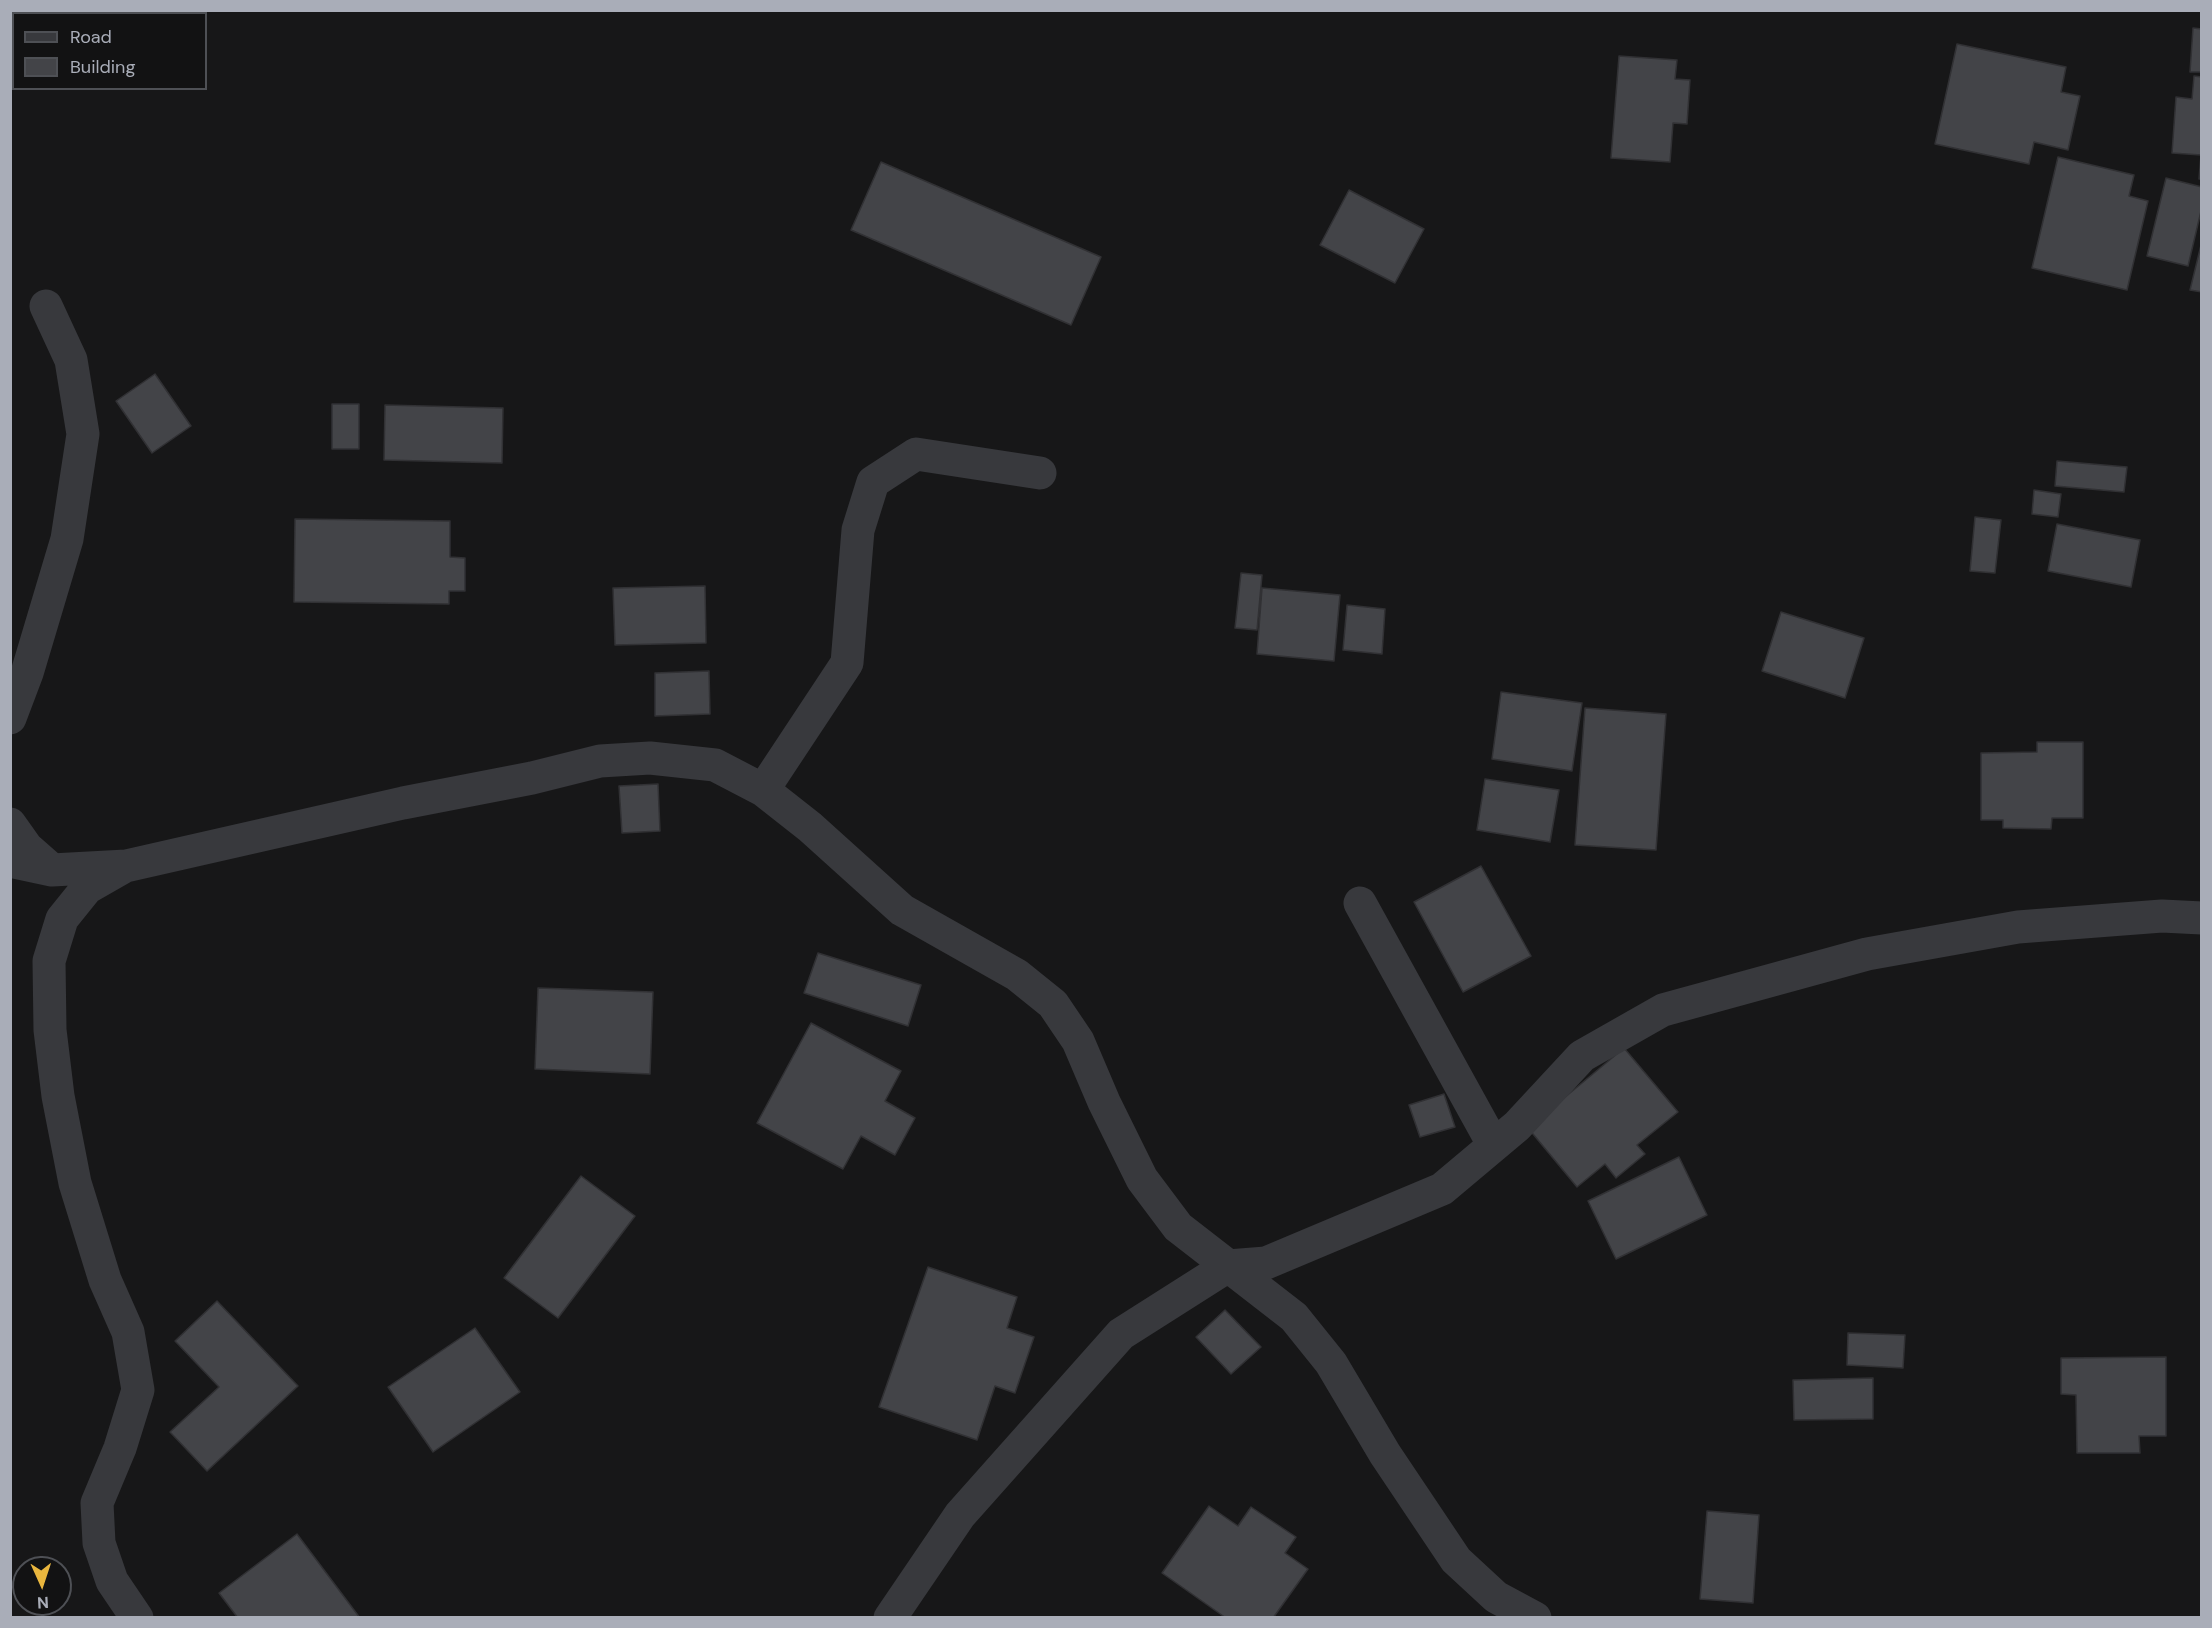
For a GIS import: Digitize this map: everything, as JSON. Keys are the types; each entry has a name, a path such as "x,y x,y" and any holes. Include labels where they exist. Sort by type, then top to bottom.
{"street":[{"path":"10,718 27,673 67,539 84,434 72,360 46,306"},
{"path":"763,790 847,663 858,530 873,482 916,454 1040,473"},
{"path":"10,861 52,870 126,866 403,804 532,778 600,761 650,758 716,765 763,790 810,827 902,910 1017,975 1053,1004 1078,1041 1104,1102 1142,1179 1178,1227 1294,1317 1331,1363 1385,1454 1456,1560 1496,1597 1535,1617"},
{"path":"10,824 27,848 52,870"},
{"path":"126,866 87,888 62,919 49,960 50,1030 58,1096 75,1183 105,1280 128,1332 138,1390 120,1448 97,1503 99,1543 112,1581 137,1617"},
{"path":"1360,903 1493,1144"},
{"path":"890,1617 960,1515 1121,1334 1228,1266 1266,1263 1442,1189 1517,1126 1582,1056 1664,1010 1867,954 2018,927 2162,916 2202,918"}],"building":[{"path":"2193,28 2202,29 2202,72 2190,72"},
{"path":"1957,44 2066,67 2061,92 2080,96 2068,150 2034,142 2029,164 1935,144"},
{"path":"1619,56 1677,60 1675,79 1690,80 1687,124 1673,123 1670,162 1611,158"},
{"path":"2194,76 2202,77 2202,179 2199,179 2201,155 2172,153 2176,97 2192,99"},
{"path":"2058,157 2134,175 2129,196 2148,201 2127,290 2032,268"},
{"path":"881,162 1101,257 1071,325 851,230"},
{"path":"2166,178 2202,187 2202,207 2188,266 2147,256"},
{"path":"1349,190 1424,229 1395,283 1320,245"},
{"path":"2202,241 2202,292 2190,290"},
{"path":"155,374 191,426 152,453 116,401"},
{"path":"332,404 359,404 359,449 332,449"},
{"path":"385,405 503,408 502,463 384,460"},
{"path":"2057,461 2127,467 2124,492 2055,486"},
{"path":"2034,490 2061,494 2058,517 2032,514"},
{"path":"1975,517 2001,520 1995,573 1970,571"},
{"path":"295,519 450,521 450,557 465,558 465,591 449,591 449,604 294,602"},
{"path":"2057,524 2140,540 2131,587 2048,571"},
{"path":"1241,573 1262,575 1257,630 1235,628"},
{"path":"705,586 706,643 615,645 613,588"},
{"path":"1262,588 1340,595 1334,661 1257,654"},
{"path":"1347,605 1385,609 1382,654 1343,650"},
{"path":"1781,612 1864,638 1845,698 1762,671"},
{"path":"709,671 710,714 655,716 655,673"},
{"path":"1501,692 1582,703 1572,771 1492,759"},
{"path":"1585,708 1666,714 1656,850 1575,845"},
{"path":"2037,742 2083,742 2083,818 2052,818 2051,829 2003,828 2003,820 1981,820 1981,753 2037,752"},
{"path":"1485,779 1559,790 1550,842 1477,830"},
{"path":"658,784 660,831 622,833 619,786"},
{"path":"1481,866 1531,956 1463,992 1414,902"},
{"path":"818,953 921,985 908,1026 804,993"},
{"path":"538,988 653,992 650,1074 535,1069"},
{"path":"811,1023 901,1071 885,1101 915,1118 895,1155 861,1136 843,1169 757,1123"},
{"path":"1624,1048 1678,1112 1637,1145 1645,1154 1616,1178 1605,1164 1577,1187 1528,1128"},
{"path":"1444,1094 1455,1127 1420,1137 1409,1105"},
{"path":"1679,1157 1707,1215 1616,1259 1588,1201"},
{"path":"581,1176 635,1216 558,1318 504,1278"},
{"path":"928,1267 1017,1297 1007,1328 1034,1337 1015,1393 995,1386 977,1440 879,1407"},
{"path":"217,1301 298,1386 207,1471 170,1432 219,1387 175,1341"},
{"path":"1225,1310 1261,1347 1231,1374 1196,1337"},
{"path":"475,1328 520,1392 433,1452 388,1387"},
{"path":"1848,1333 1905,1335 1903,1368 1847,1365"},
{"path":"2166,1357 2166,1436 2139,1436 2140,1453 2077,1453 2076,1395 2061,1394 2061,1358"},
{"path":"1873,1378 1873,1419 1794,1420 1793,1380"},
{"path":"1209,1506 1238,1526 1251,1507 1296,1537 1285,1553 1308,1569 1273,1618 1226,1618 1162,1573"},
{"path":"1707,1511 1759,1515 1753,1603 1700,1599"},
{"path":"297,1534 360,1618 238,1618 219,1593"}]}
